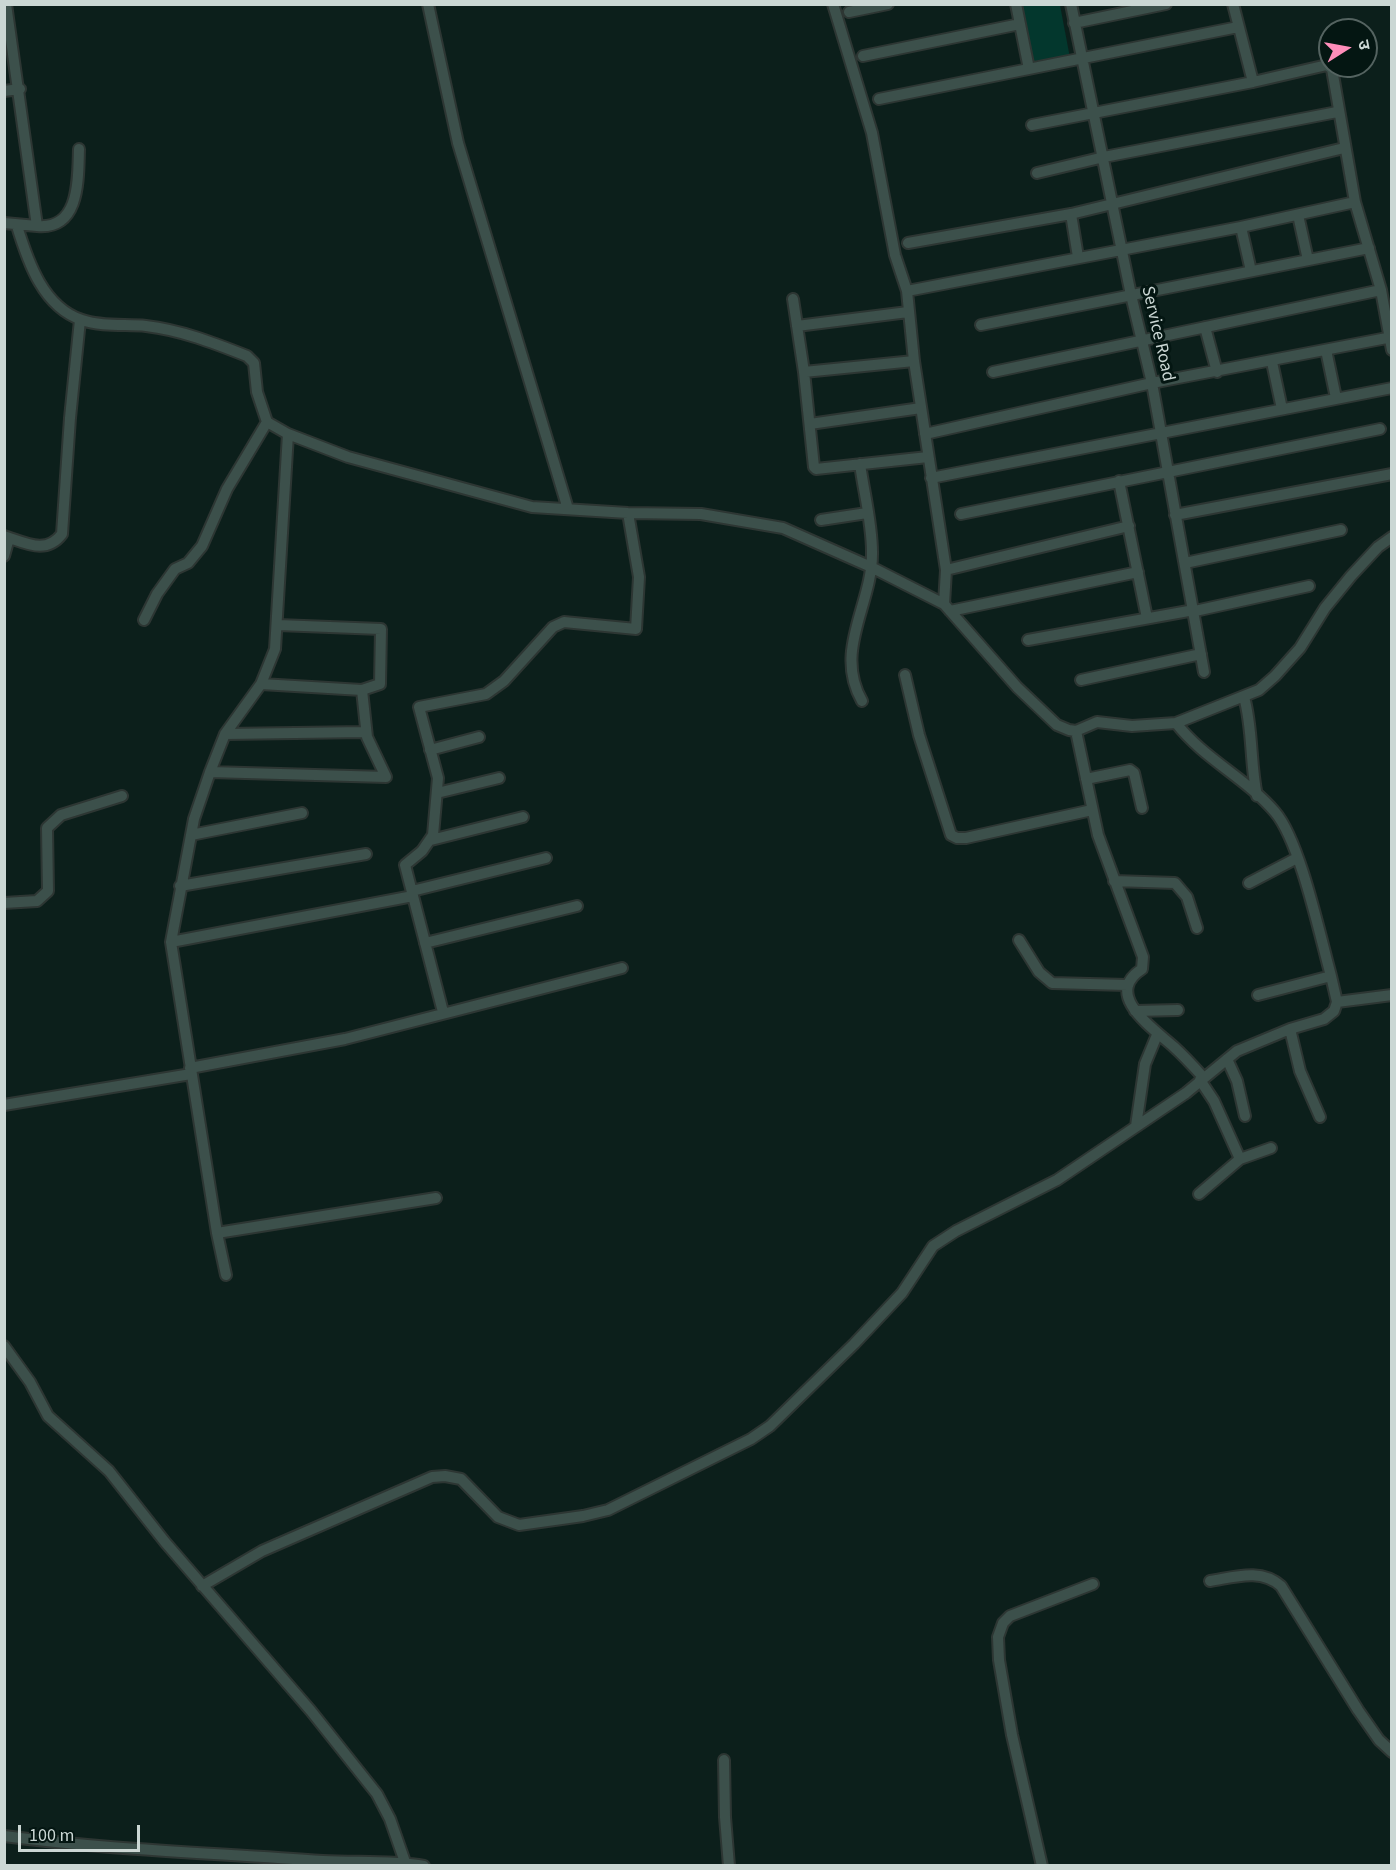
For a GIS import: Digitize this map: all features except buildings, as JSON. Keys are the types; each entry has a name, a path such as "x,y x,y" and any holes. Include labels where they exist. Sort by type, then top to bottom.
{"street":[{"path":"6,4 20,89 37,226"},
{"path":"428,4 458,143 568,509"},
{"path":"833,4 872,133 895,255 907,291 914,361 946,570 947,608"},
{"path":"849,12 888,4"},
{"path":"1016,4 1029,69"},
{"name":"Service Road","path":"1071,4 1084,58 1131,295 1152,383 1166,471 1195,611 1204,672"},
{"path":"1074,23 1166,4"},
{"path":"1233,4 1254,82"},
{"path":"863,56 1020,24"},
{"path":"879,99 1238,27"},
{"path":"1032,125 1254,82 1327,64 1332,69 1337,112 1355,202 1385,295 1392,350"},
{"path":"4,91 20,89"},
{"path":"1036,173 1104,157 1337,112"},
{"path":"908,243 1071,214 1344,148"},
{"path":"4,223 17,226 37,226 58,224 66,218 78,186 79,149"},
{"path":"907,291 1241,227 1355,202"},
{"path":"1071,214 1078,257"},
{"path":"1298,215 1308,260"},
{"path":"17,226 40,285 54,302 80,320 187,334 247,356 254,363 257,392 267,422 288,434 358,460 497,500 532,507 628,513 701,513 769,524 871,567 947,608 1010,679 1063,729 1076,731 1097,722 1132,726 1176,723 1258,690 1275,676 1300,648 1325,608 1351,576 1378,547 1392,537"},
{"path":"1241,227 1251,271"},
{"path":"981,326 1369,248"},
{"path":"993,372 1205,327 1385,295"},
{"path":"793,299 816,469 928,457"},
{"path":"797,326 908,312"},
{"path":"4,556 7,537 41,547 56,542 62,534 80,320"},
{"path":"1205,327 1217,372"},
{"path":"925,434 1152,383 1272,362 1390,337"},
{"path":"1326,350 1336,398"},
{"path":"804,372 914,361"},
{"path":"1272,362 1282,409"},
{"path":"931,478 1392,388"},
{"path":"810,424 921,408"},
{"path":"144,620 157,594 175,569 188,563 202,546 226,489 267,422"},
{"path":"961,514 1380,429"},
{"path":"226,1275 217,1233 171,942 191,835 210,772 225,734 261,684 275,649 278,625 282,493 288,434"},
{"path":"860,464 872,551 871,567 850,654 851,674 862,701"},
{"path":"1175,515 1392,474"},
{"path":"1119,481 1148,618"},
{"path":"431,840 438,778 419,707 486,694 504,681 553,627 564,622 636,630 639,577 628,513"},
{"path":"821,520 867,513"},
{"path":"946,570 1129,526"},
{"path":"1185,563 1341,530"},
{"path":"947,608 1138,572"},
{"path":"1028,640 1195,611 1309,586"},
{"path":"261,684 362,690 380,684 381,628 278,625"},
{"path":"1081,680 1201,654"},
{"path":"905,675 920,735 951,835 966,838 1092,810"},
{"path":"210,772 386,777 365,732 362,690"},
{"path":"1244,697 1249,717 1250,754 1257,796"},
{"path":"202,1586 262,1551 432,1477 461,1479 498,1517 519,1525 583,1516 608,1509 670,1480 770,1426 855,1344 902,1293 933,1246 956,1231 1057,1180 1102,1147 1186,1093 1237,1051 1290,1029 1324,1019 1334,1011 1338,1002 1285,824 1257,796 1191,743 1176,723"},
{"path":"1076,731 1092,810 1114,881 1143,957 1142,969 1130,977 1127,985 1135,1011 1157,1035 1173,1046 1202,1079 1240,1159"},
{"path":"225,734 365,732"},
{"path":"430,750 479,737"},
{"path":"1086,779 1130,770 1134,773 1142,808"},
{"path":"437,793 500,778"},
{"path":"4,903 37,901 48,891 47,828 61,815 122,796"},
{"path":"191,835 302,813"},
{"path":"443,1012 405,865 431,840 523,817"},
{"path":"180,886 366,854"},
{"path":"171,942 412,894 546,858"},
{"path":"1249,883 1297,858"},
{"path":"1114,881 1175,883 1186,897 1197,928"},
{"path":"425,943 577,906"},
{"path":"1019,940 1039,972 1052,983 1127,985"},
{"path":"4,1105 191,1071 335,1041 622,968"},
{"path":"1258,995 1331,976"},
{"path":"1338,1002 1392,995"},
{"path":"1135,1011 1178,1010"},
{"path":"1290,1029 1300,1071 1320,1117"},
{"path":"1136,1126 1145,1064 1157,1035"},
{"path":"1227,1059 1237,1081 1245,1116"},
{"path":"1198,1194 1240,1159 1270,1148"},
{"path":"217,1233 436,1198"},
{"path":"4,1346 30,1382 48,1416 109,1471 202,1586 311,1711 377,1794 390,1819 405,1862"},
{"path":"1210,1581 1256,1574 1275,1580 1281,1586 1358,1710 1379,1740 1392,1752"},
{"path":"1042,1866 1012,1735 999,1660 998,1637 1003,1623 1010,1616 1093,1584"},
{"path":"724,1760 729,1866"},
{"path":"4,1836 56,1842 343,1862 405,1862 424,1866"}],"green space":[{"path":"1022,5 1060,5 1070,58 1034,65"}]}
